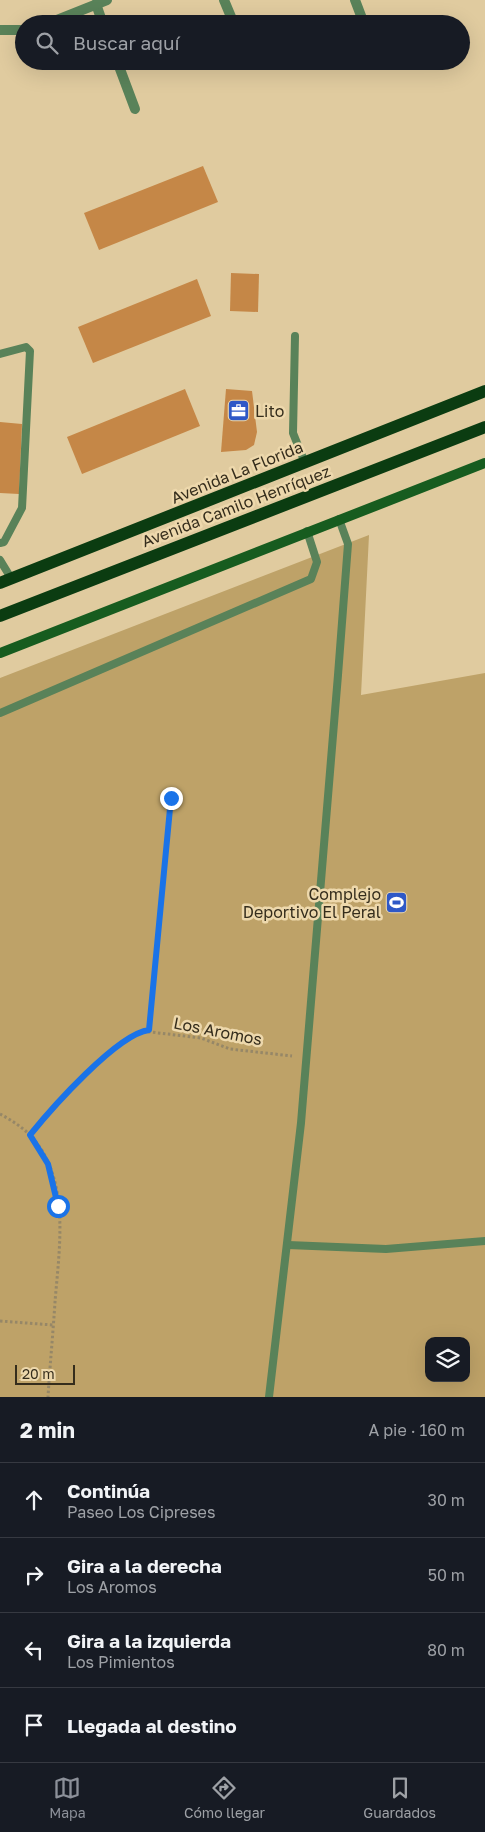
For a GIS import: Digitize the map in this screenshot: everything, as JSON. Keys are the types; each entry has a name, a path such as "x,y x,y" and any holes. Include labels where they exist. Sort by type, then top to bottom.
{"main road":[{"name":"Avenida La Florida","path":"6,580 485,391"},
{"name":"Avenida Camilo Henríquez","path":"0,616 485,426"}],"street":[{"path":"69,15 107,0"},
{"path":"224,0 230,15"},
{"path":"355,0 361,15"},
{"path":"96,4 100,15"},
{"path":"0,30 15,30"},
{"path":"120,70 135,109"},
{"path":"0,652 485,463"}],"lane":[{"path":"295,336 292,433 304,463"},
{"path":"0,354 26,347 30,351 22,508 4,542 0,543"},
{"path":"269,1397 302,1113 348,544 339,519"},
{"path":"0,713 312,579 317,562 307,531"},
{"path":"0,560 6,580"},
{"path":"288,1244 386,1249 485,1241"}],"path":[{"path":"149,1030 171,798"},
{"name":"Los Aromos","path":"30,1135 63,1097 90,1071 136,1034 149,1030 201,1038 230,1048 292,1056"},
{"path":"0,1114 30,1135 48,1164 58,1206 60,1239 48,1397"},
{"path":"0,1321 53,1325"}],"shaded area":[{"path":"369,535 361,695 485,673 485,1397 0,1397 0,678"}],"building":[{"path":"203,166 218,202 99,250 84,213"},
{"path":"231,273 259,274 258,312 230,311"},
{"path":"197,279 211,316 93,363 78,327"},
{"path":"185,389 200,426 82,474 67,437"},
{"name":"Lito","path":"226,389 252,391 257,432 254,445 246,450 221,452"},
{"path":"0,422 22,424 19,494 0,493"}],"place":[{"name":"Lito","path":"239,411"},
{"name":"Complejo Deportivo El Peral","path":"397,903"}],"route":[{"path":"58,1206 48,1164 42,1150 30,1135 76,1083 136,1034 149,1030 171,798"}]}
